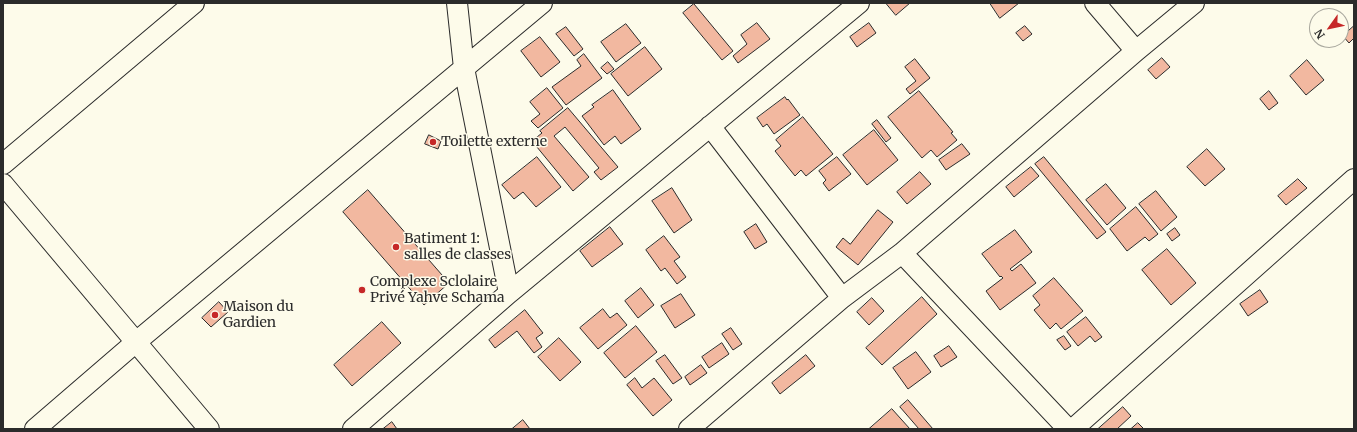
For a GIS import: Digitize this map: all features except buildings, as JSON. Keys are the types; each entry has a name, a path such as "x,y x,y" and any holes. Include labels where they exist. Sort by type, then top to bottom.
{"street":[{"path":"3,164 194,3"},
{"path":"457,3 464,68 509,293"},
{"path":"35,429 136,342 542,3"},
{"path":"353,429 509,293 859,3"},
{"path":"1095,3 1136,50"},
{"path":"689,429 842,298 902,253 1136,50 1194,3"},
{"path":"710,126 842,298"},
{"path":"3,184 209,429"},
{"path":"1073,429 1352,184"},
{"path":"902,253 1068,429"}],"place":[{"name":"Toilette externe","path":"433,142"},
{"name":"Batiment 1: salles de classes","path":"396,247"},
{"name":"Complexe Sclolaire Privé Yahve Schama","path":"362,290"},
{"name":"Maison du Gardien","path":"215,315"}]}
